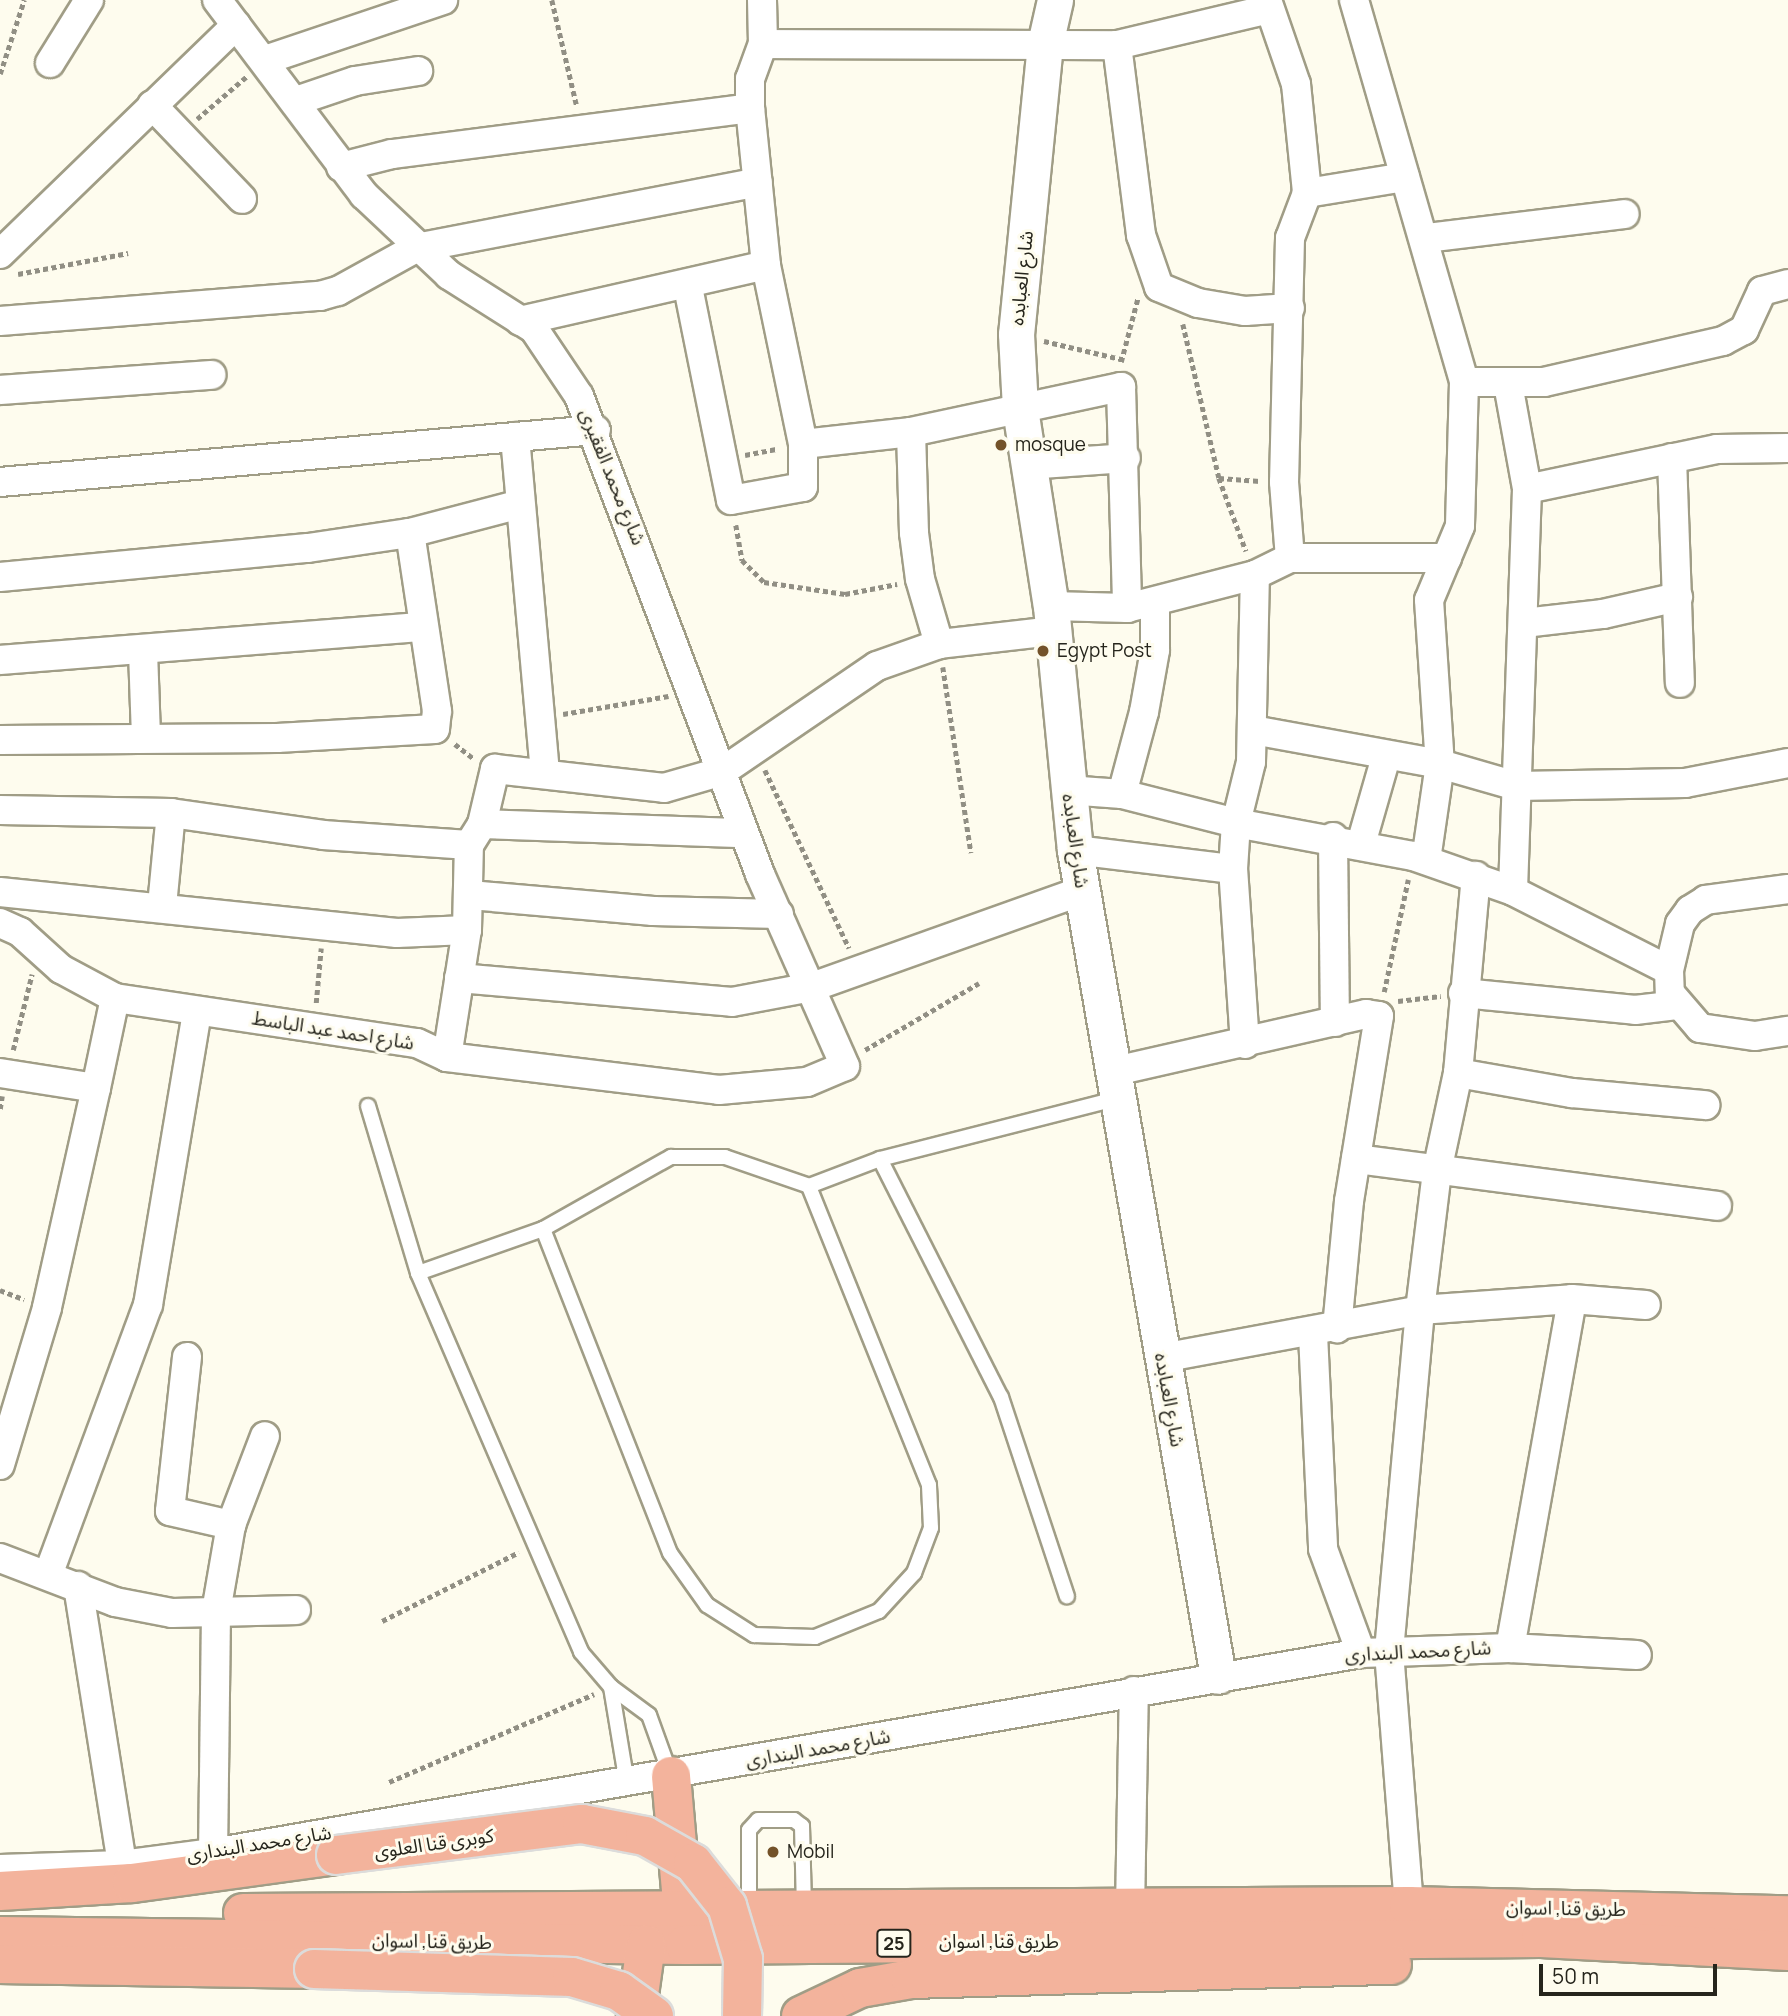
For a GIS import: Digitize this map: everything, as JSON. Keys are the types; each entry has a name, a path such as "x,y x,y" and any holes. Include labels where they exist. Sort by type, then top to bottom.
{"highway":[{"path":"671,1776 684,1928"},
{"name":"كوبرى قنا العلوى","path":"0,1891 132,1883 582,1824 645,1836 693,1863 727,1906 743,1959 742,2016"},
{"name":"طريق قنا, اسوان","path":"805,1928 1130,1911 1409,1906 1788,1915"},
{"name":"طريق قنا, اسوان","path":"0,1909 88,1914 684,1928 1541,1938 1686,1948 1788,1951"},
{"name":"طريق قنا, اسوان","path":"0,1936 646,1945 684,1928"},
{"path":"642,2015 646,1945"},
{"path":"801,2016 836,1996 898,1981 1642,1958 1686,1948"},
{"path":"0,1964 314,1969 572,1977 619,1991 642,2015"}],"street":[{"path":"50,63 89,0"},
{"name":"شارع محمد الفقيرى","path":"217,0 296,101 341,167 416,248 534,330 559,363 596,430 744,833 846,1061"},
{"path":"265,60 443,0"},
{"path":"688,286 731,500 803,486 803,444 766,265 750,108 750,79 763,44 762,0"},
{"name":"شارع العبابده","path":"1055,0 1045,44 1016,334 1020,409 1052,618 1075,850 1113,1086 1218,1676"},
{"path":"1354,0 1405,177 1427,238 1464,382 1460,526 1429,600 1440,764 1420,858"},
{"path":"763,44 1117,45 1268,4 1296,84 1307,193 1290,238 1284,482 1290,558"},
{"path":"6,264 152,105 236,24"},
{"path":"1117,45 1141,236 1168,292 1245,311 1290,308"},
{"path":"296,101 364,79 418,71"},
{"path":"152,105 242,200"},
{"path":"341,167 392,154 750,108"},
{"path":"1307,193 1405,177"},
{"path":"0,321 320,296 338,291 416,248 758,182"},
{"path":"1427,238 1625,214"},
{"path":"520,321 688,286 766,265"},
{"path":"1464,382 1544,382 1731,338 1744,330 1762,291 1788,284"},
{"path":"0,390 211,375"},
{"path":"1508,384 1527,489 1513,891"},
{"path":"803,444 911,432 1121,387 1126,458 1127,608"},
{"path":"0,482 596,430"},
{"path":"911,432 920,579 939,644"},
{"path":"515,437 517,505 533,607 545,771"},
{"path":"1527,489 1717,449 1788,448"},
{"path":"1027,465 1126,458"},
{"path":"1672,458 1680,683"},
{"path":"0,577 199,561 410,533 517,505"},
{"path":"0,740 146,736 277,738 435,729 437,711 422,627 410,533"},
{"path":"447,1057 467,930 475,835 492,773 509,768 545,771 633,789 664,788 723,771 877,666 939,644 1052,618 1127,608 1255,575 1290,558 1447,558"},
{"path":"1245,1044 1233,869 1236,823 1253,730 1255,575"},
{"path":"1524,623 1603,614 1678,597"},
{"path":"1122,794 1144,712 1155,650 1155,601"},
{"path":"0,660 143,651 422,627"},
{"path":"143,651 146,736"},
{"path":"1253,730 1385,757 1440,764 1516,786 1685,783 1788,763"},
{"path":"1361,844 1385,757"},
{"path":"1067,790 1122,794 1236,823 1333,837 1420,858 1513,891 1669,970"},
{"path":"0,810 171,813 323,835 744,833"},
{"path":"162,906 171,813"},
{"path":"1333,837 1335,1022"},
{"path":"1075,850 1233,869"},
{"path":"1409,1906 1389,1651 1420,1310 1437,1171 1458,1073 1463,993 1476,876"},
{"path":"1788,890 1706,900 1690,910 1681,924 1669,970 1677,1005 1700,1028 1724,1035 1788,1031"},
{"path":"459,978 732,1002 812,987 1082,891"},
{"path":"0,892 162,906 397,933 467,930"},
{"path":"470,895 653,911 779,914"},
{"name":"شارع احمد عبد الباسط","path":"0,923 20,932 87,986 115,998 417,1043 447,1057 719,1090 807,1082 837,1073 846,1061"},
{"path":"1463,993 1635,1010 1677,1005"},
{"path":"0,1465 11,1393 96,1088 115,998"},
{"path":"48,1575 148,1305 197,1010"},
{"path":"1113,1086 1245,1044 1373,1013 1381,1020 1325,1331 1323,1549 1361,1653"},
{"path":"1458,1073 1572,1093 1705,1105"},
{"path":"3,1074 96,1088"},
{"path":"1356,1159 1717,1206"},
{"path":"1161,1358 1325,1331 1420,1310 1572,1299 1646,1305"},
{"path":"1510,1648 1572,1299"},
{"path":"187,1357 168,1505 173,1514 231,1525"},
{"path":"213,1853 216,1612 231,1525 265,1436"},
{"path":"0,1558 144,1609 216,1612 296,1610"},
{"path":"78,1586 122,1865"},
{"name":"شارع محمد البندارى","path":"0,1869 122,1865 213,1853 626,1784 1218,1676 1361,1653 1510,1648 1637,1655"},
{"path":"1130,1911 1134,1691"}],"lane":[{"path":"418,1273 543,1229 671,1157 725,1157 809,1186 880,1159 1113,1086"},
{"path":"368,1106 418,1273 581,1652 611,1687 649,1715 671,1776"},
{"path":"880,1159 1001,1397 1067,1596"},
{"path":"543,1229 670,1553 707,1605 754,1634 815,1637 879,1611 914,1573 931,1528 929,1485 809,1186"},
{"path":"611,1687 626,1784"},
{"path":"749,1928 748,1830 758,1820 794,1820 802,1826 805,1928"}],"path":[{"path":"0,74 24,0"},
{"path":"552,0 582,128"},
{"path":"179,134 265,60"},
{"path":"6,264 128,253"},
{"path":"1016,334 1121,359 1134,301 1168,292 1219,478 1255,575"},
{"path":"723,460 803,444"},
{"path":"1219,478 1284,482"},
{"path":"731,500 742,559 764,582 845,594 920,579"},
{"path":"939,644 971,853"},
{"path":"539,717 632,706 693,690"},
{"path":"435,729 492,773"},
{"path":"756,750 860,971"},
{"path":"1420,858 1382,1003 1463,993"},
{"path":"314,1028 323,923"},
{"path":"3,1074 38,949"},
{"path":"846,1061 979,983"},
{"path":"382,1621 534,1544"},
{"path":"389,1782 611,1687"}],"place":[{"name":"mosque","path":"1001,445"},
{"name":"Egypt Post","path":"1043,651"},
{"name":"Mobil","path":"773,1852"}]}
